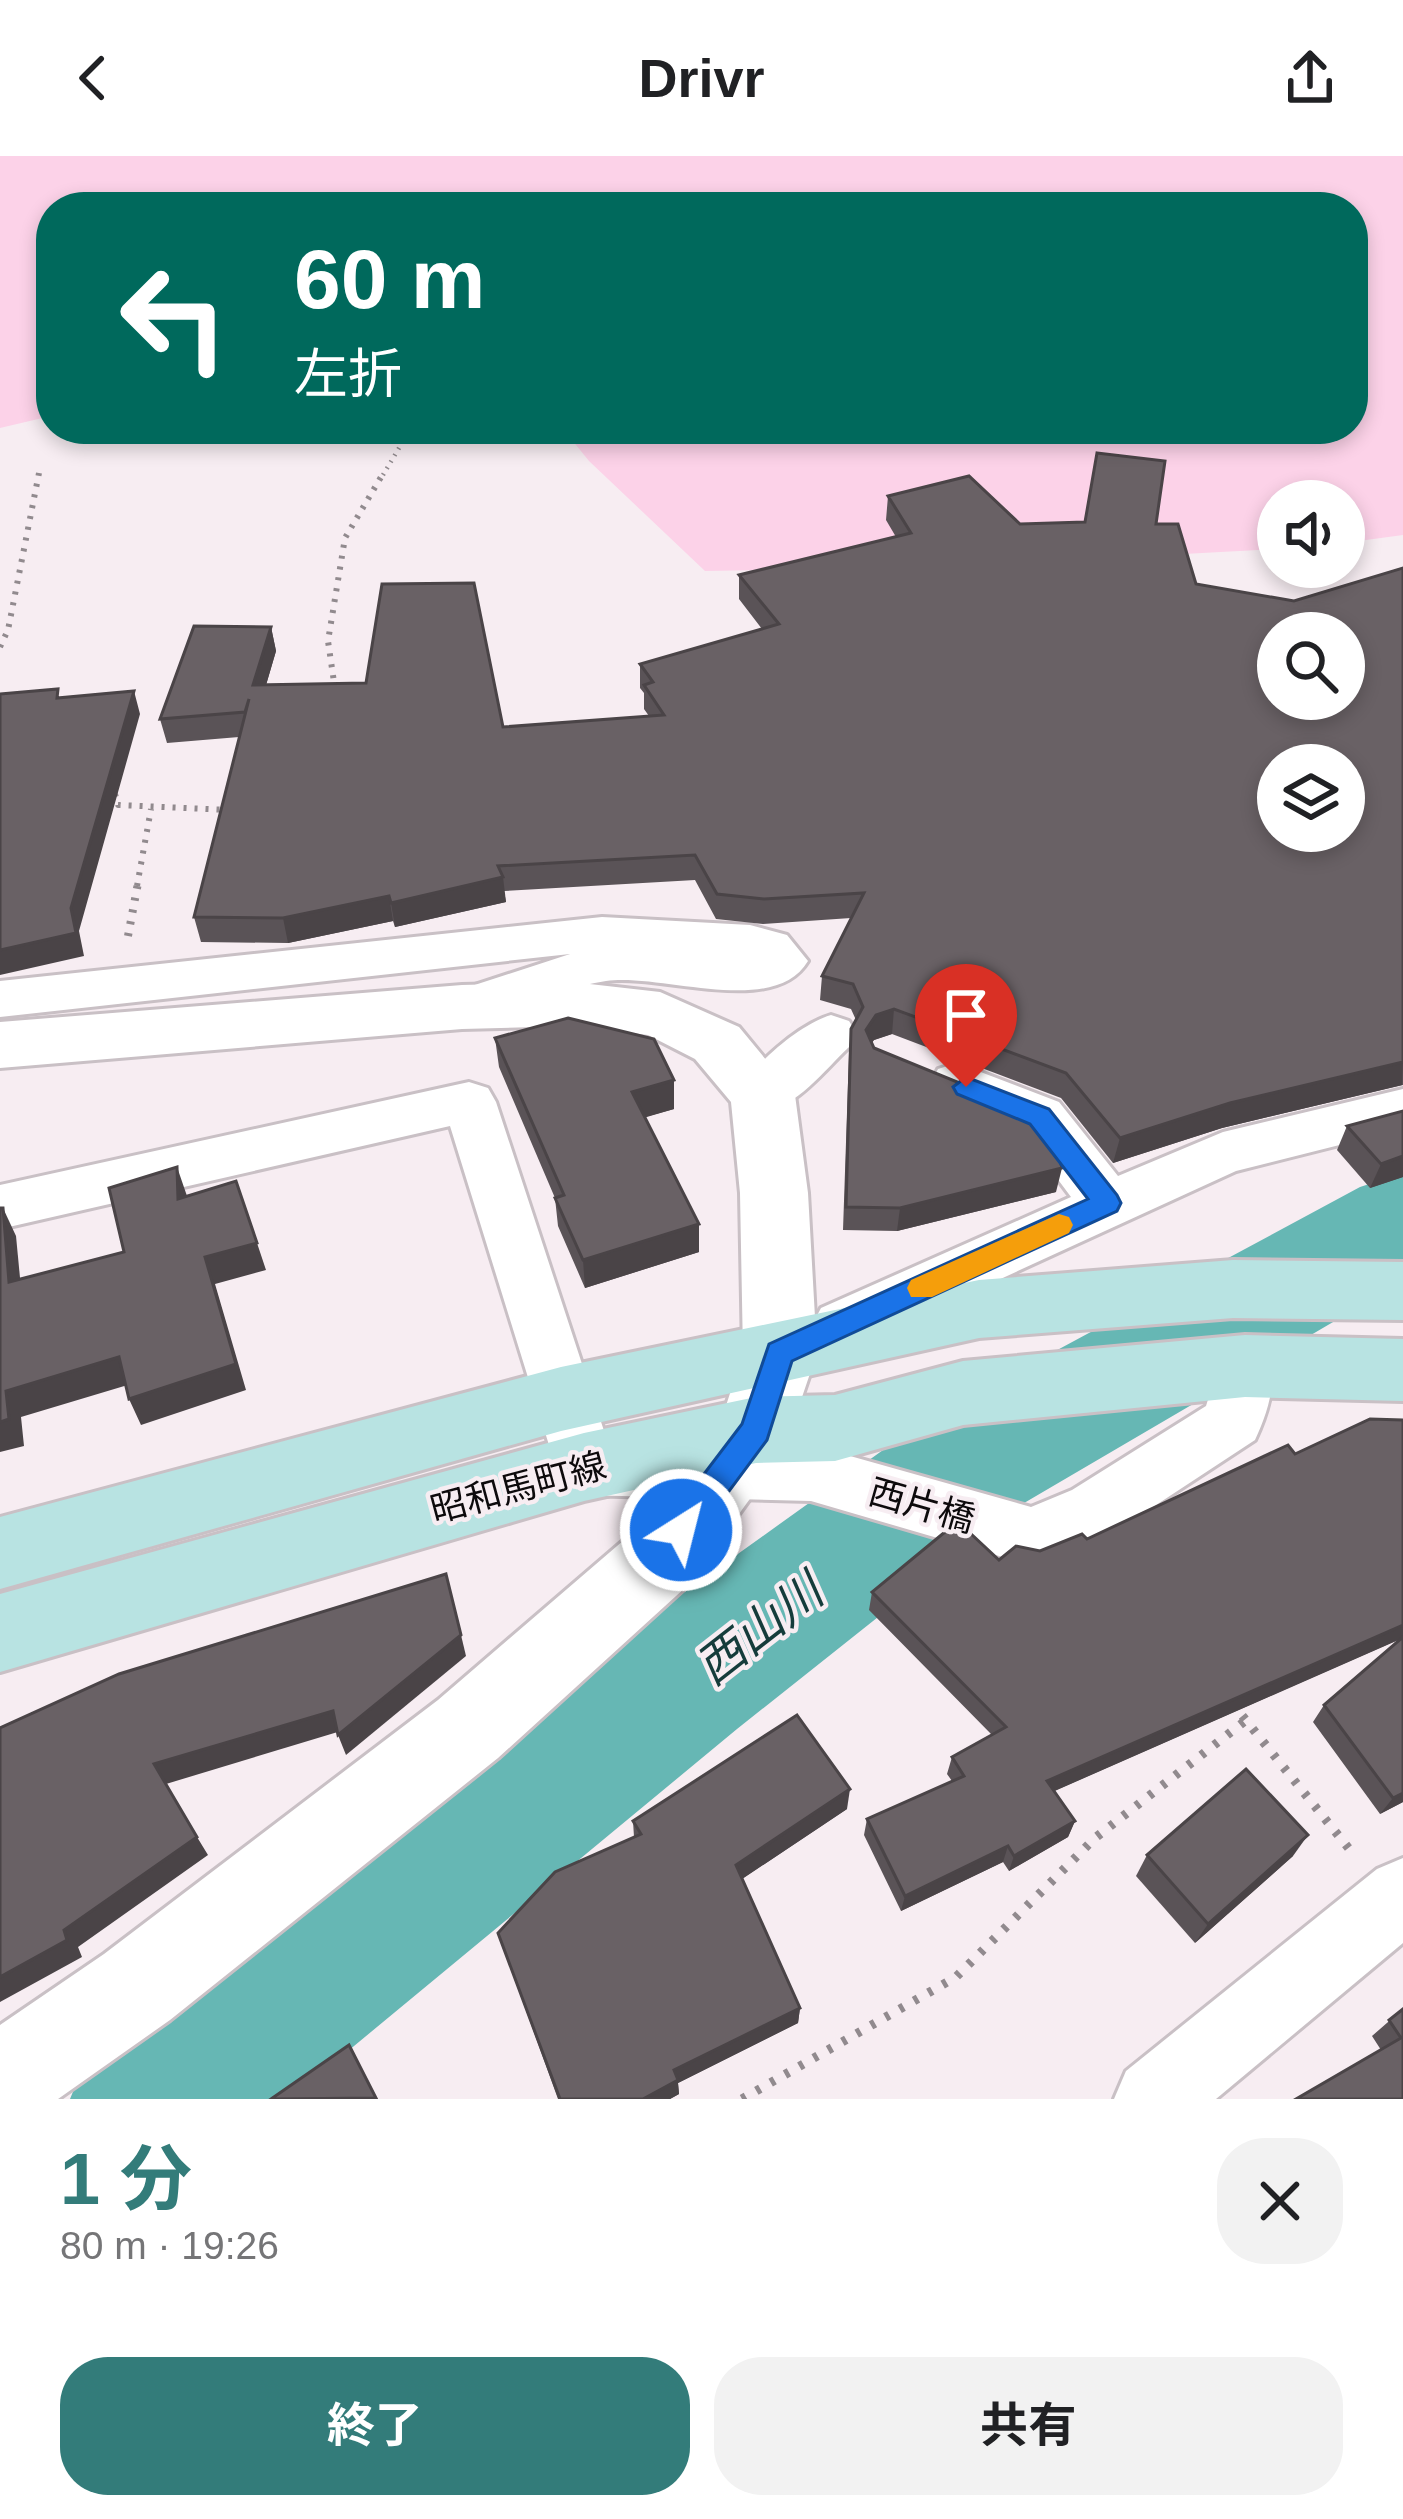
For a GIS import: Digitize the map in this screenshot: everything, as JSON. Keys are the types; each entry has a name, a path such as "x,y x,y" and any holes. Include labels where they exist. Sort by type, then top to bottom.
{"main road":[{"name":"昭和馬町線","path":"781,1431 979,1310 1233,1289 1390,1290"},
{"name":"昭和馬町線","path":"0,1553 573,1433 781,1431 963,1393 1245,1366 1384,1369"},
{"name":"昭和馬町線","path":"0,1634 573,1433"}],"street":[{"path":"0,999 602,934 750,942 770,947 783,961 752,973 619,959 463,1007"},
{"path":"0,1046 463,1007 572,1004 660,1014 717,1043 763,1095 775,1192 781,1431"},
{"path":"763,1095 831,1034"},
{"path":"914,1066 1040,1116 1107,1203"},
{"path":"0,1207 470,1102 573,1433"},
{"path":"0,2082 137,1987 468,1729 659,1560 781,1431 1107,1203 1223,1153 1403,1109"},
{"name":"西片橋","path":"781,1431 1033,1537 1095,1510 1233,1421 1245,1366"},
{"path":"1154,2099 1398,1899"}],"path":[{"path":"338,695 328,641 345,538 401,444"},
{"path":"0,647 8,630 39,473"},
{"path":"112,784 118,805 234,810"},
{"path":"120,985 151,809"},
{"path":"1218,1683 1398,1899"},
{"path":"742,2099 956,1977 1095,1838 1245,1721"}],"shaded area":[{"path":"0,156 1403,156 1403,535 1365,540 1365,480 1257,480 1257,550 940,567 705,571 575,444 1368,444 1368,192 36,192 36,420 0,428"}],"building":[{"path":"1097,453 1165,461 1156,524 1178,524 1196,584 1294,601 1337,588 1365,588 1365,580 1403,568 1403,1062 1230,1103 1120,1138 1066,1073 894,1009 876,1015 866,1030 874,1048 1023,1109 1062,1168 900,1208 846,1207 851,1029 863,1007 853,984 822,976 864,893 764,899 717,894 695,855 498,866 503,877 391,903 389,896 283,918 194,917 249,699 245,712 160,719 194,626 271,627 253,685 366,683 382,584 474,583 503,727 664,715 644,685 653,682 640,664 779,624 739,575 911,533 888,496 969,476 1020,524 1085,522"},
{"path":"58,689 57,698 134,691 71,908 76,933 0,950 0,694"},
{"path":"568,1018 654,1039 674,1080 632,1092 699,1224 583,1260 555,1198 564,1195 495,1038"},
{"path":"1403,1111 1403,1156 1381,1164 1347,1126"},
{"path":"177,1167 178,1199 236,1181 257,1243 205,1257 236,1364 129,1399 119,1357 6,1391 9,1419 0,1422 0,1208 9,1282 124,1252 109,1188"},
{"path":"1370,1419 1403,1420 1403,1625 1047,1781 1075,1821 1014,1856 1008,1846 905,1896 867,1819 964,1776 952,1757 1006,1727 872,1592 951,1527 969,1532 999,1560 1016,1546 1040,1551 1082,1534 1087,1539 1288,1445 1295,1454"},
{"path":"446,1574 461,1635 338,1735 333,1711 154,1764 197,1837 64,1930 67,1940 0,1977 0,1728 119,1674"},
{"path":"1403,1637 1403,1793 1393,1798 1324,1705"},
{"path":"797,1715 850,1789 736,1865 800,2008 674,2070 678,2080 643,2099 560,2099 498,1933 555,1872 641,1834 633,1821"},
{"path":"1246,1769 1308,1835 1208,1924 1147,1855"},
{"path":"1403,2009 1403,2099 1296,2099 1401,2038 1389,2020"},
{"path":"349,2045 376,2098 271,2099"}],"waterway":[{"name":"西山川","path":"156,2099 685,1679 966,1467 1403,1221"}],"slow traffic":[{"path":"922,1288 1059,1225"}],"route":[{"path":"681,1530 756,1430 780,1353 1107,1203 1040,1116 966,1087"}]}
